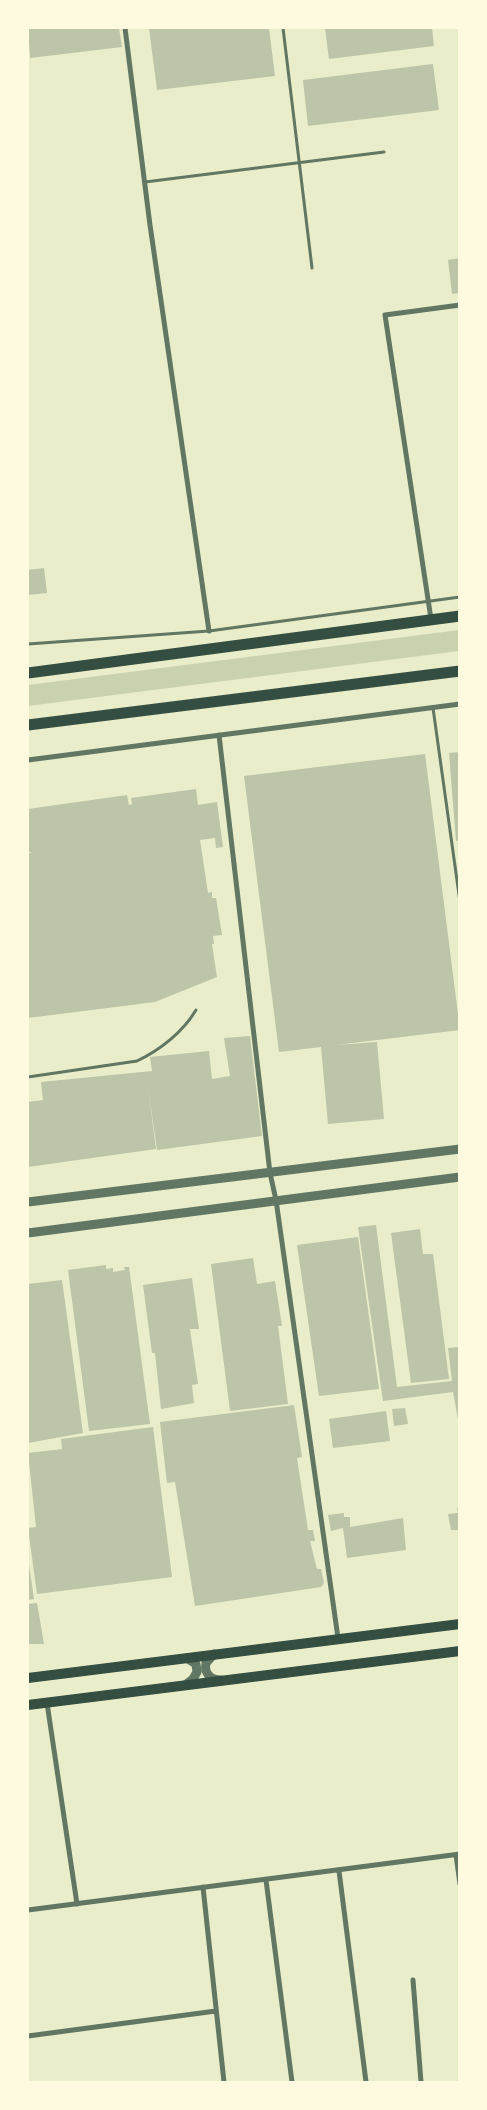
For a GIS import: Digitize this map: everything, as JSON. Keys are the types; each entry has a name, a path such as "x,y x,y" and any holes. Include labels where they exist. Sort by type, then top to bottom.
{"main road":[{"path":"28,673 460,616"},
{"path":"28,725 460,671"},
{"path":"28,1678 460,1624"},
{"path":"28,1705 460,1650"}],"street":[{"path":"125,28 144,182 209,631"},
{"path":"431,620 385,315 460,305"},
{"path":"28,760 460,704"},
{"path":"220,736 270,1173 276,1200 338,1638"},
{"path":"28,1202 460,1149"},
{"path":"28,1233 460,1177"},
{"path":"216,1654 208,1659 205,1667 212,1678 221,1680"},
{"path":"185,1685 193,1679 197,1672 196,1664 186,1658"},
{"path":"46,1702 77,1904"},
{"path":"28,1910 458,1855 460,1884"},
{"path":"339,1871 366,2082"},
{"path":"266,1880 292,2082"},
{"path":"202,1888 224,2082"},
{"path":"413,1980 422,2082"},
{"path":"28,2036 216,2011"}],"lane":[{"path":"283,28 312,268"},
{"path":"144,182 384,152"},
{"path":"28,644 209,631 460,597"},
{"path":"433,708 460,902"},
{"path":"28,1077 137,1061 149,1055 188,1023 196,1010"}],"green space":[{"path":"459,630 459,651 28,706 28,685"}],"building":[{"path":"28,28 119,28 122,47 30,58"},
{"path":"149,28 269,28 275,76 157,90"},
{"path":"325,28 432,28 434,46 329,59"},
{"path":"433,64 439,110 308,126 303,80"},
{"path":"460,258 460,293 452,294 448,260"},
{"path":"44,568 47,593 28,595 28,570"},
{"path":"460,752 460,840 456,841 449,753"},
{"path":"425,754 460,1030 336,1045 377,1042 384,1119 328,1124 321,1047 279,1052 244,776"},
{"path":"196,789 198,805 217,802 223,847 216,848 215,838 200,840 208,893 212,892 212,898 216,898 222,935 213,936 214,944 212,944 217,977 155,1002 28,1018 28,853 32,853 28,851 28,809 127,795 129,805 132,804 131,798"},
{"path":"250,1036 262,1136 157,1150 148,1087 156,1149 28,1167 28,1102 43,1100 41,1082 152,1071 150,1057 209,1051 212,1079 230,1076 224,1038"},
{"path":"376,1225 397,1387 452,1381 448,1348 460,1347 460,1430 453,1392 383,1401 358,1227"},
{"path":"420,1229 423,1254 433,1254 449,1379 411,1383 391,1233"},
{"path":"358,1237 379,1389 319,1396 297,1245"},
{"path":"253,1258 257,1284 275,1281 282,1326 278,1326 288,1404 230,1411 211,1264"},
{"path":"106,1265 106,1269 113,1268 113,1272 125,1270 124,1267 129,1267 150,1424 89,1431 68,1270"},
{"path":"192,1278 199,1329 190,1329 198,1384 192,1385 194,1403 161,1409 155,1353 152,1353 143,1285"},
{"path":"62,1280 83,1433 28,1443 28,1284"},
{"path":"294,1405 302,1457 297,1458 308,1530 313,1530 315,1541 310,1541 317,1569 321,1569 324,1583 321,1587 195,1606 175,1482 167,1483 160,1422"},
{"path":"405,1408 408,1424 394,1426 392,1409"},
{"path":"386,1411 390,1441 333,1448 329,1419"},
{"path":"153,1427 172,1577 37,1594 28,1528 36,1527 28,1453 62,1449 61,1439"},
{"path":"457,1508 460,1508 460,1530 451,1530 448,1514 458,1513"},
{"path":"344,1513 344,1517 350,1517 350,1527 403,1518 406,1550 347,1558 343,1528 331,1531 328,1515"},
{"path":"28,1558 34,1599 28,1600"},
{"path":"37,1603 44,1644 28,1644 28,1604"}]}
